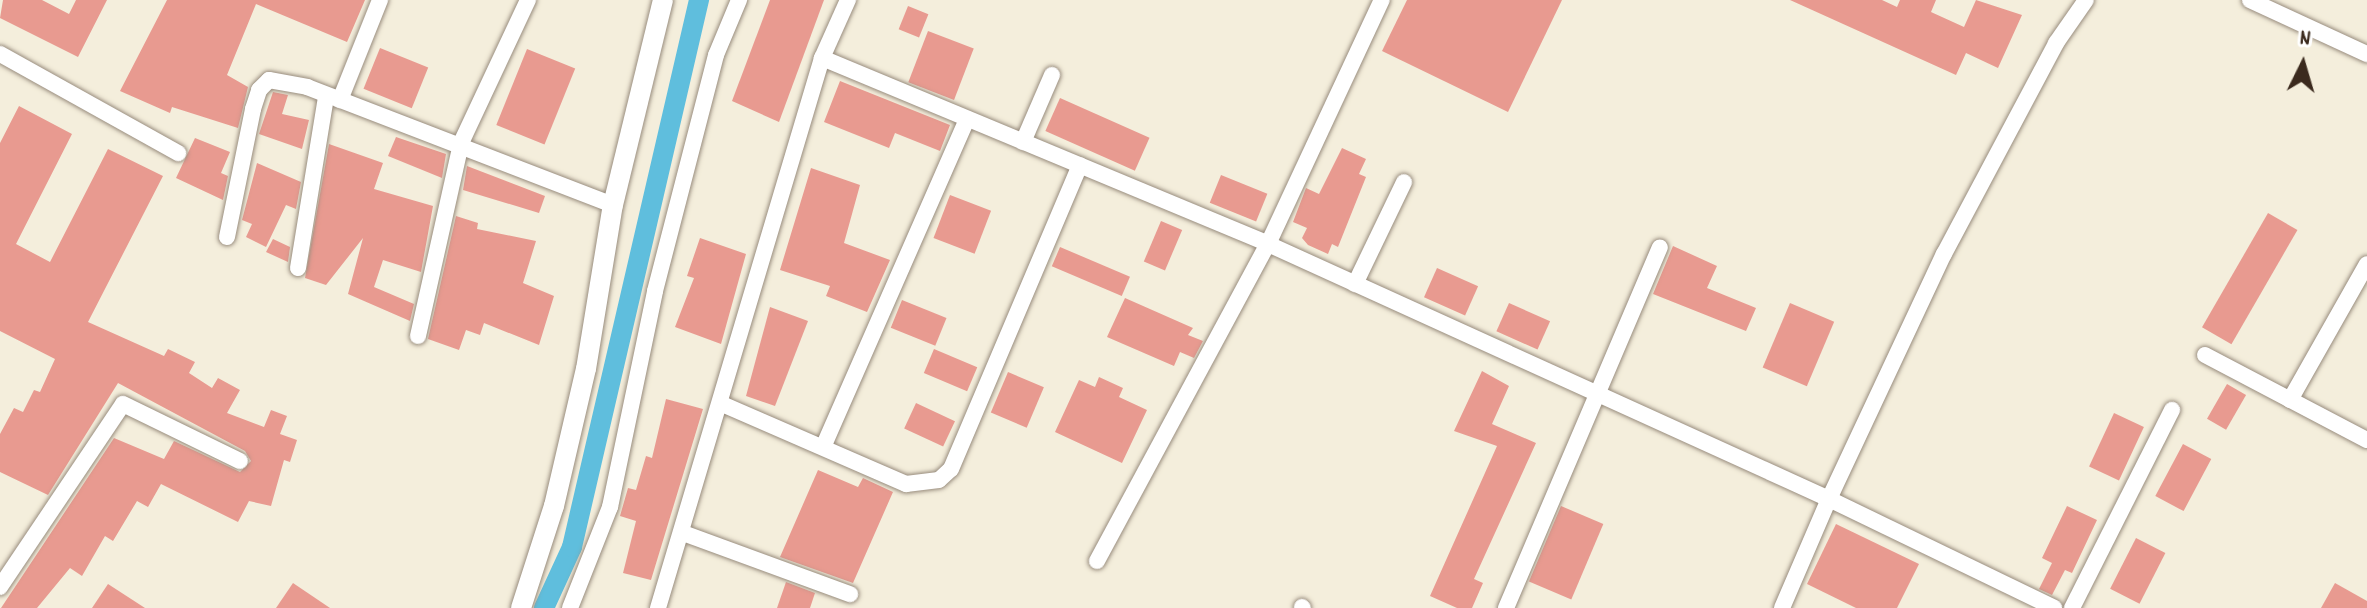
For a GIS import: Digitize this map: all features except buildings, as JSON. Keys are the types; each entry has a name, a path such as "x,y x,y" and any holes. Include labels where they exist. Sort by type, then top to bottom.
{"street":[{"path":"298,268 333,99 380,0"},
{"path":"418,336 461,143 528,0"},
{"path":"521,608 550,521 583,384 613,205 663,0"},
{"path":"570,608 610,507 655,291 716,55 739,0"},
{"path":"658,608 722,404 822,58 848,0"},
{"path":"1097,561 1268,244 1382,0"},
{"path":"1782,608 1829,499 1944,254 2056,43 2086,0"},
{"path":"2250,0 2367,54"},
{"path":"0,54 178,153"},
{"path":"822,58 1268,244 1594,395 1829,499 2054,608"},
{"path":"1023,142 1052,75"},
{"path":"227,237 259,90 269,80 283,79 461,143 613,205"},
{"path":"824,445 967,119"},
{"path":"722,404 824,445 906,484 939,480 951,469 1080,165"},
{"path":"1355,284 1404,182"},
{"path":"1506,608 1594,395 1660,247"},
{"path":"2290,400 2367,264"},
{"path":"2205,355 2367,440"},
{"path":"0,587 123,404 240,461"},
{"path":"2072,608 2172,410"},
{"path":"683,533 850,594"}],"waterway":[{"path":"544,608 572,547 699,0"}]}
